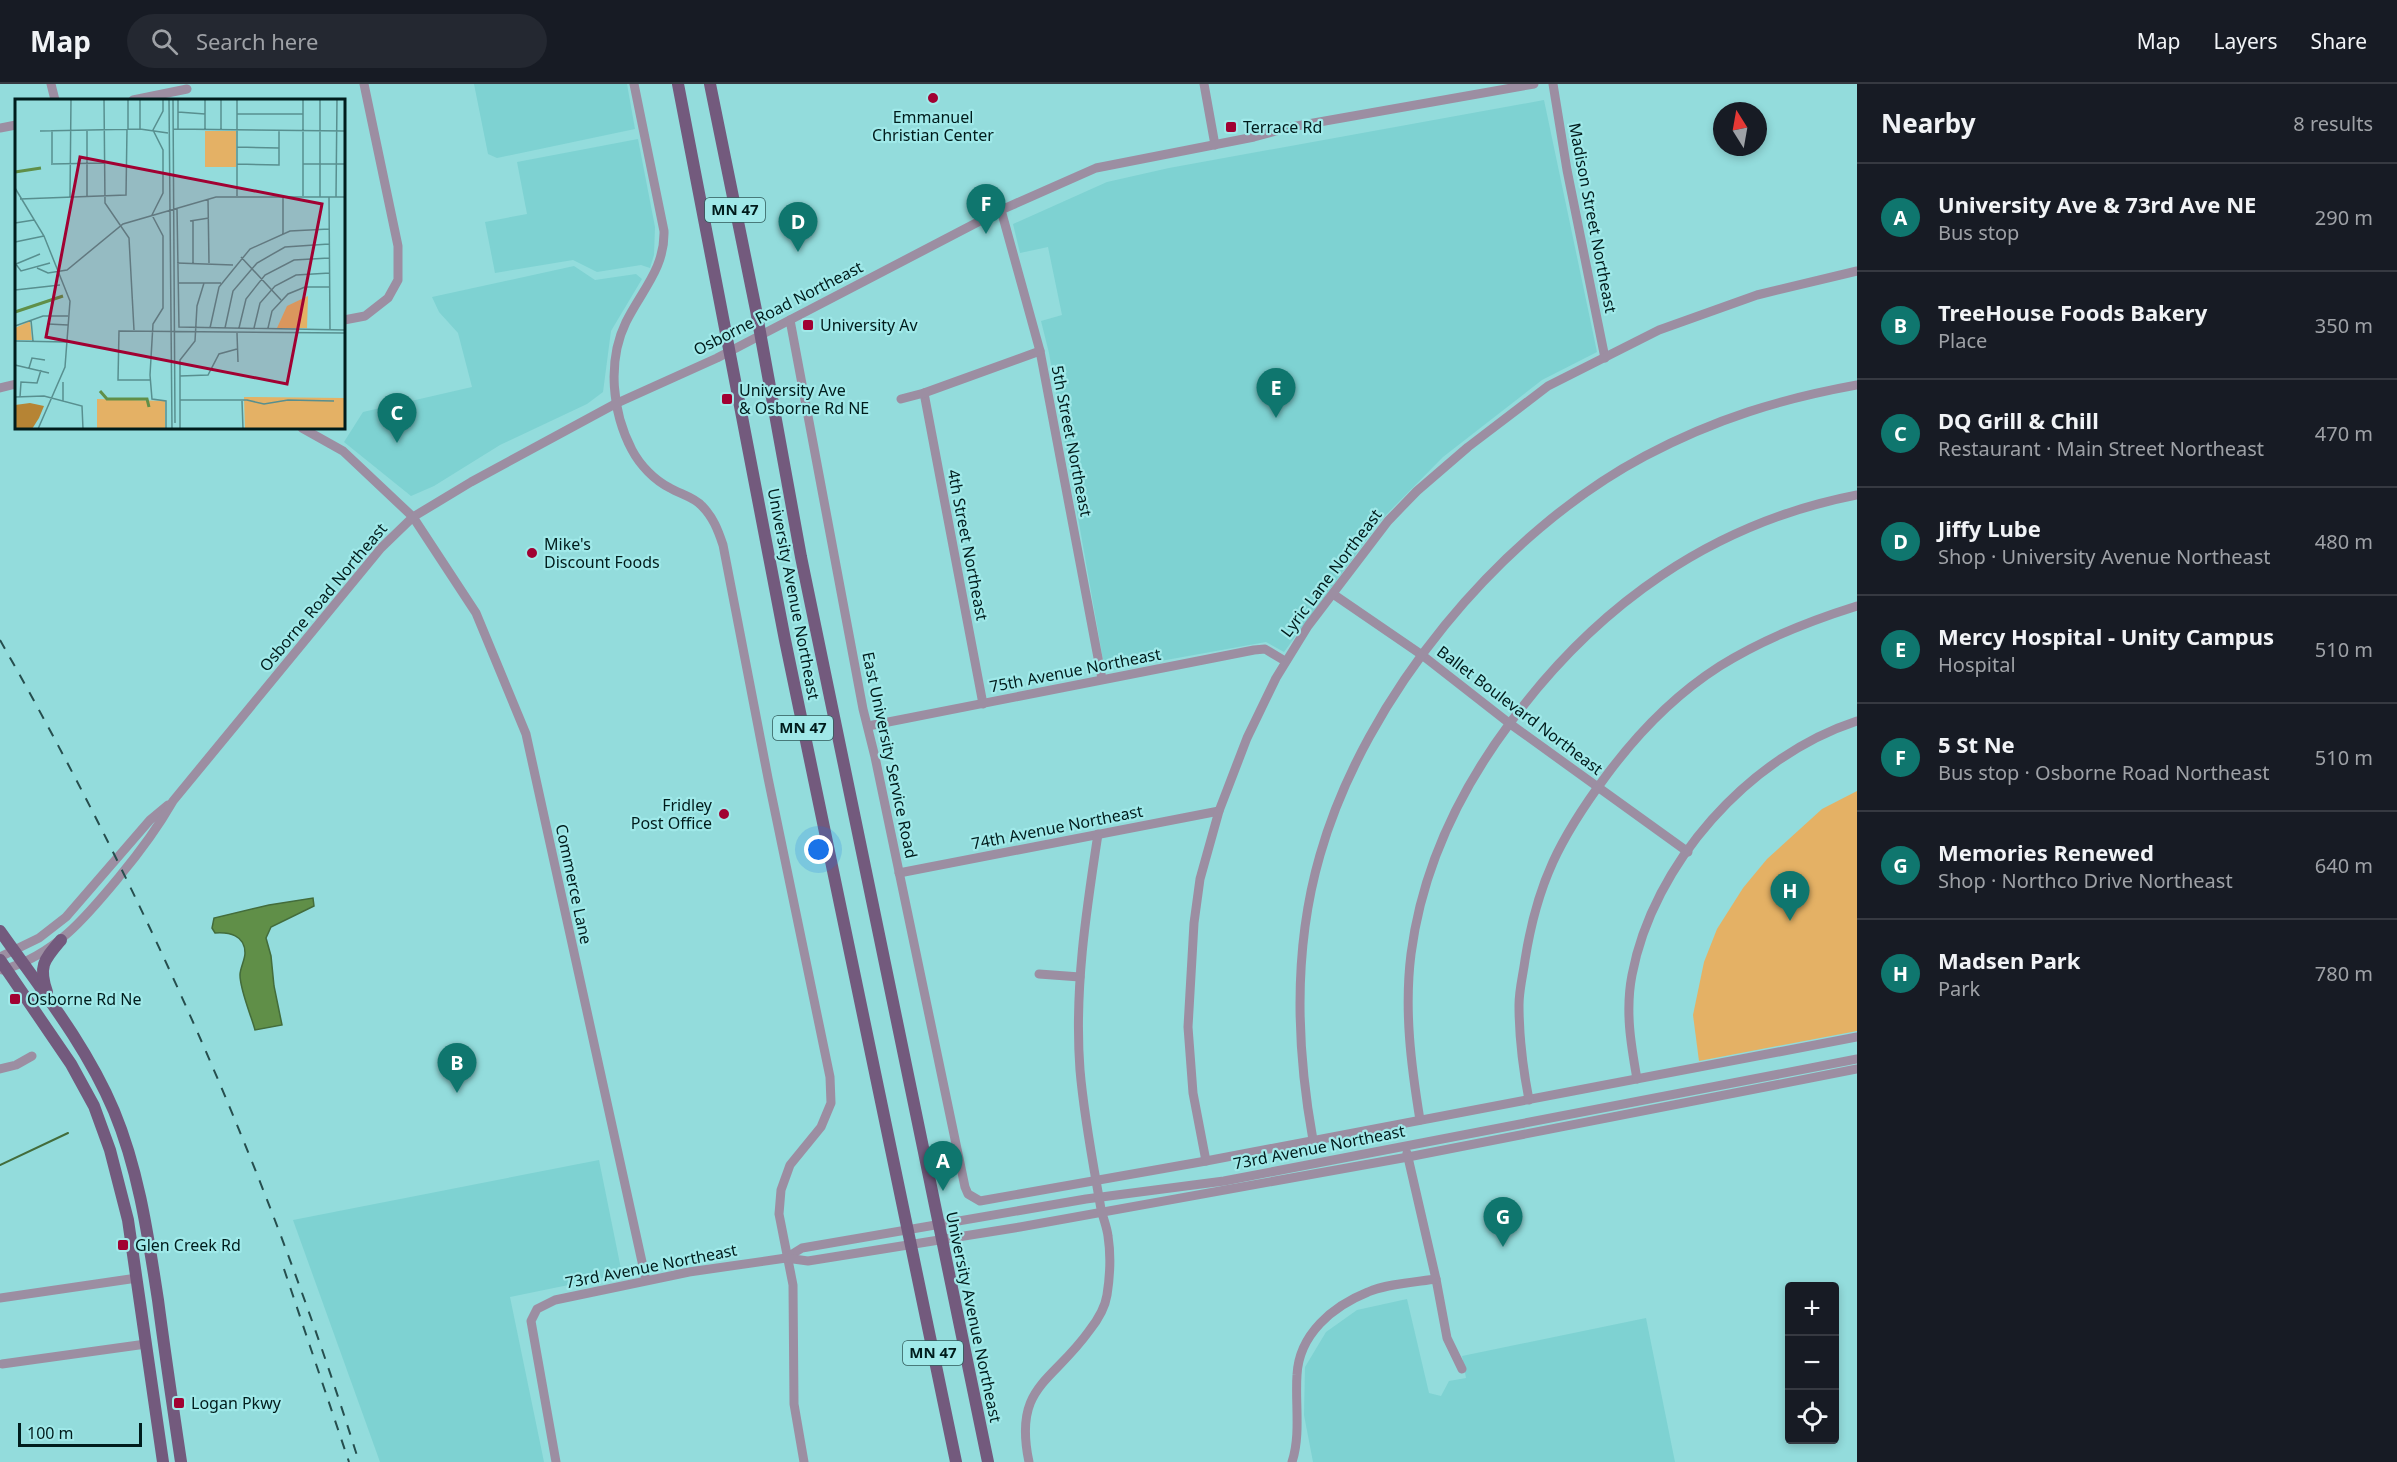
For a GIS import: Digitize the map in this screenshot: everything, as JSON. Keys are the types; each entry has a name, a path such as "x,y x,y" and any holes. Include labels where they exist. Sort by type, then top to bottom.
{"main road":[{"name":"University Avenue Northeast","path":"678,84 785,640 956,1462"},
{"name":"University Avenue Northeast","path":"711,84 801,557 988,1462"},
{"path":"0,931 49,999 100,1081 121,1128 142,1202 181,1462"},
{"path":"49,999 43,981 43,965 48,955 62,940"},
{"path":"2,964 60,1046 94,1106 110,1150 124,1198 163,1462"}],"street":[{"path":"51,84 55,99"},
{"path":"345,320 365,316 388,298 398,280 398,246 364,84"},
{"path":"634,84 664,231 664,246 660,262 625,323 618,345 615,366 615,404 630,447 640,464 668,488 700,503 714,520 723,545 768,778 830,1077 831,1103 821,1127 790,1165 782,1190 779,1214 793,1285 794,1404 804,1462"},
{"path":"1204,84 1215,145"},
{"name":"Osborne Road Northeast","path":"2,964 22,963 62,940 89,914 159,826 173,801 381,548 412,517 449,494 615,404 790,320 1001,210 1096,168 1215,145 1291,127 1534,84"},
{"name":"Madison Street Northeast","path":"1553,84 1567,170 1605,357"},
{"path":"137,99 186,87"},
{"path":"0,128 15,125"},
{"name":"5th Street Northeast","path":"1001,210 1040,351 1102,680"},
{"name":"Lyric Lane Northeast","path":"1206,1161 1193,1094 1188,1027 1194,923 1200,879 1219,811 1247,738 1285,661 1333,594 1388,520 1416,491 1468,447 1548,386 1659,330 1757,295 1857,271"},
{"name":"East University Service Road","path":"790,320 863,709 968,1194"},
{"path":"901,399 924,393 1040,351"},
{"path":"0,388 15,384"},
{"path":"1312,1140 1303,1078 1299,992 1305,937 1319,857 1332,818 1375,726 1396,690 1422,655 1487,579 1558,513 1635,462 1697,430 1756,408 1857,385"},
{"name":"4th Street Northeast","path":"924,393 983,704"},
{"name":"Commerce Lane","path":"304,429 343,451 412,517 476,613 526,734 646,1281"},
{"path":"1420,1120 1410,1058 1407,994 1415,928 1425,891 1458,802 1484,758 1533,691 1563,657 1635,593 1683,561 1730,535 1777,516 1821,502 1857,495"},
{"name":"Ballet Boulevard Northeast","path":"1333,594 1422,655 1509,723 1688,852"},
{"path":"1528,1100 1519,1003 1530,928 1537,902 1560,847 1577,816 1623,753 1688,689 1719,666 1761,642 1822,617 1857,606"},
{"name":"75th Avenue Northeast","path":"868,726 1254,650 1265,649 1285,661"},
{"path":"1637,1079 1630,1038 1631,978 1639,944 1664,885 1713,819 1754,778 1817,737 1857,721"},
{"name":"Osborne Road Northeast","path":"2,964 14,951 39,938 66,917 150,820 173,801"},
{"name":"74th Avenue Northeast","path":"899,873 1219,811"},
{"path":"1029,1462 1025,1444 1026,1412 1034,1392 1078,1346 1097,1321 1107,1298 1110,1275 1108,1236 1096,1180 1080,1067 1080,977 1084,926 1098,834"},
{"path":"1039,974 1080,977"},
{"name":"73rd Avenue Northeast","path":"968,1194 980,1201 1206,1161 1857,1037"},
{"path":"0,1069 16,1065 32,1056"},
{"name":"73rd Avenue Northeast","path":"786,1258 802,1248 1100,1198 1224,1181 1857,1059"},
{"name":"73rd Avenue Northeast","path":"556,1462 531,1321 537,1309 555,1300 646,1281 786,1258 808,1261 1102,1212 1408,1157 1857,1069"},
{"path":"1405,1145 1447,1338 1462,1369"},
{"path":"0,1298 137,1278"},
{"path":"1292,1462 1297,1449 1297,1371 1307,1338 1329,1313 1369,1291 1436,1279"},
{"path":"3,1364 146,1344"}],"shaded area":[{"path":"474,84 627,84 635,129 497,158 488,154"},
{"path":"1544,100 1597,352 1542,380 1443,457 1381,520 1284,652 1266,642 1105,671 1049,353 1041,321 1062,315 1048,247 1020,253 1013,224 1107,182 1169,168"},
{"path":"638,139 655,227 654,255 650,268 641,265 597,272 573,260 495,273 485,222 527,214 517,162"},
{"path":"574,266 595,280 636,274 642,279 611,331 603,392 587,404 500,445 434,486 411,496 344,442 363,412 472,387 458,333 439,312 432,297"},
{"path":"1857,791 1857,1031 1699,1061 1693,1015 1704,962 1717,929 1743,888 1767,859 1822,809"},
{"path":"313,898 314,906 271,927 266,938 282,1025 255,1030 240,981 245,956 244,947 239,938 235,936 215,933 212,928 214,918 269,905"},
{"path":"599,1160 622,1274 510,1297 544,1462 380,1462 293,1220"},
{"path":"1407,1299 1429,1393 1441,1396 1449,1381 1466,1378 1462,1356 1646,1318 1675,1462 1313,1462 1304,1415 1305,1367 1326,1332 1357,1310"}],"waterway":[{"path":"0,1165 68,1133"}],"railway":[{"path":"0,640 106,838 202,1042 286,1250 359,1462"},
{"path":"284,1269 349,1462"}],"place":[{"name":"Emmanuel Christian Center","path":"933,98"},
{"name":"Terrace Rd","path":"1231,127"},
{"name":"5 St Ne","path":"986,234"},
{"name":"Jiffy Lube","path":"798,252"},
{"name":"University Av","path":"808,325"},
{"name":"University Ave & Osborne Rd NE","path":"727,399"},
{"name":"Mercy Hospital - Unity Campus","path":"1276,418"},
{"name":"DQ Grill & Chill","path":"397,443"},
{"name":"Mike's Discount Foods","path":"532,553"},
{"name":"Fridley Post Office","path":"724,814"},
{"name":"Madsen Park","path":"1790,921"},
{"name":"Osborne Rd Ne","path":"15,999"},
{"name":"TreeHouse Foods Bakery","path":"457,1093"},
{"name":"University Ave & 73rd Ave NE","path":"943,1191"},
{"name":"Glen Creek Rd","path":"123,1245"},
{"name":"Memories Renewed","path":"1503,1247"},
{"name":"Logan Pkwy","path":"179,1403"}]}
